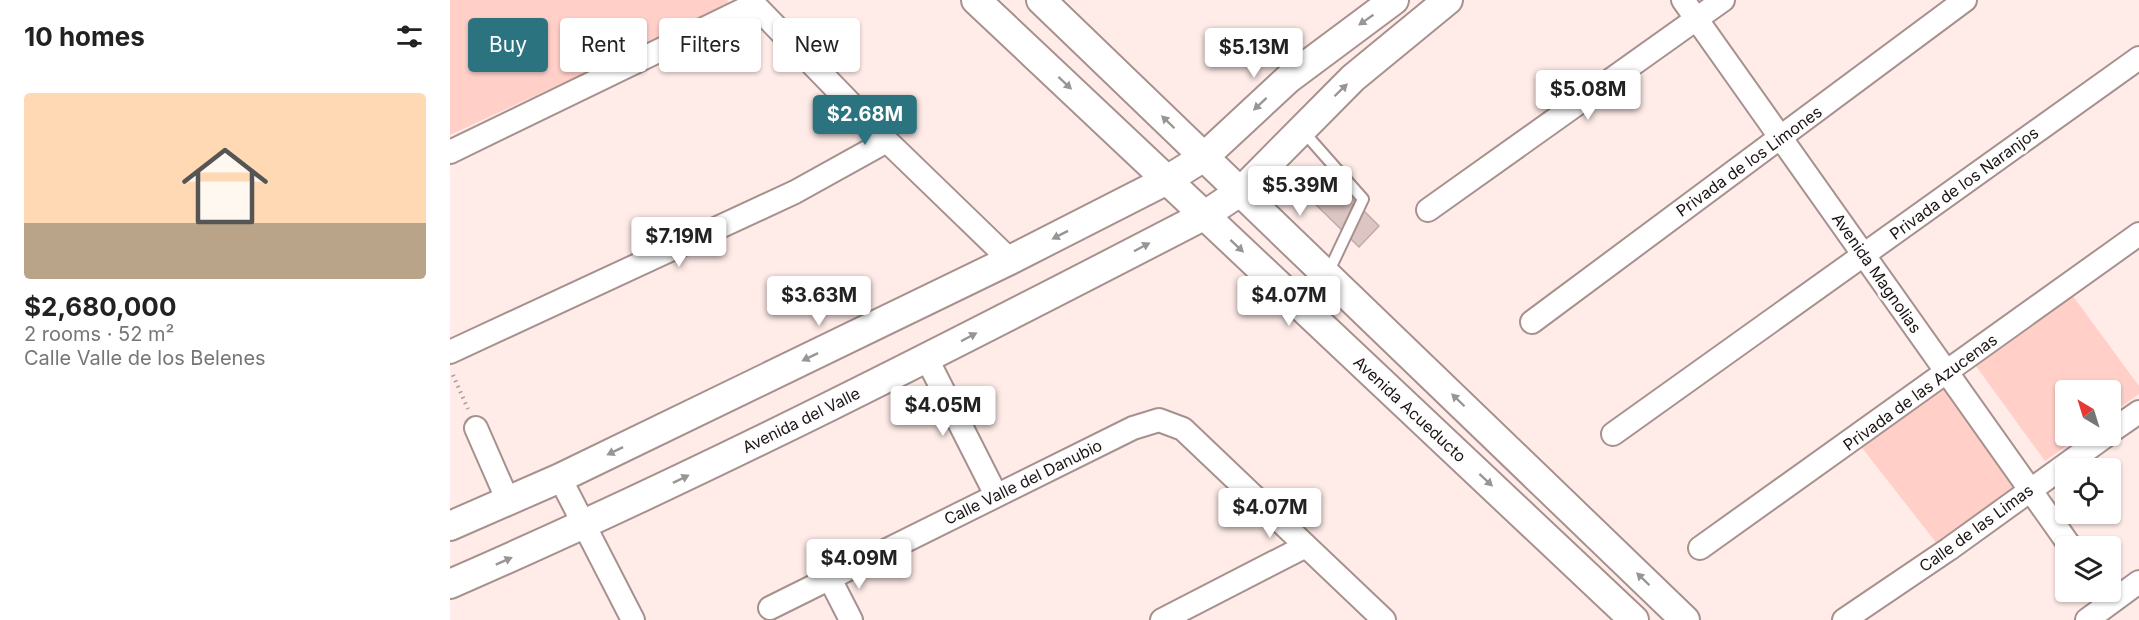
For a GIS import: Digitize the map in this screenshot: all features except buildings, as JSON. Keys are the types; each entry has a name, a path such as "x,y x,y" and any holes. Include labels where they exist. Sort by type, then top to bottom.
{"street":[{"name":"Avenida Acueducto","path":"976,0 1634,620"},
{"path":"1041,0 1685,620"},
{"path":"450,526 560,478 1010,260 1167,180 1204,157 1288,79 1394,0"},
{"name":"Avenida del Valle","path":"450,584 584,525 927,359 1205,214 1241,191 1353,78 1448,0"},
{"name":"Avenida Magnolias","path":"1683,0 2063,536"},
{"path":"1428,210 1723,0"},
{"name":"Privada de los Limones","path":"1532,322 1965,0"},
{"path":"450,152 753,2 887,141 1010,260"},
{"name":"Privada de los Naranjos","path":"1613,434 2139,58"},
{"path":"1288,79 1309,120"},
{"path":"450,352 795,192 887,141"},
{"name":"Privada de las Azucenas","path":"1700,548 2139,234"},
{"path":"927,359 996,495"},
{"path":"2121,424 2139,412"},
{"name":"Calle Valle del Danubio","path":"770,608 1133,428 1159,420 1183,429 1306,546"},
{"path":"476,428 508,501"},
{"name":"Calle de las Limas","path":"1844,620 1949,549 2092,446"},
{"path":"560,478 633,620"},
{"path":"1162,620 1306,546 1384,620"},
{"path":"830,579 851,620"},
{"path":"2121,590 2139,582"},
{"path":"2087,620 2102,602"}],"lane":[{"path":"1309,120 1363,199 1327,275"}],"path":[{"path":"450,369 476,428"}],"shaded area":[{"path":"450,0 727,0 732,5 704,18 659,18 659,39 647,44 647,18 560,18 560,72 587,72 450,135"},
{"path":"2070,292 2139,386 2139,394 2121,407 2121,380 2055,380 2055,446 2066,446 2045,461 1973,362"},
{"path":"1947,381 2022,484 1938,545 1859,444"}]}
